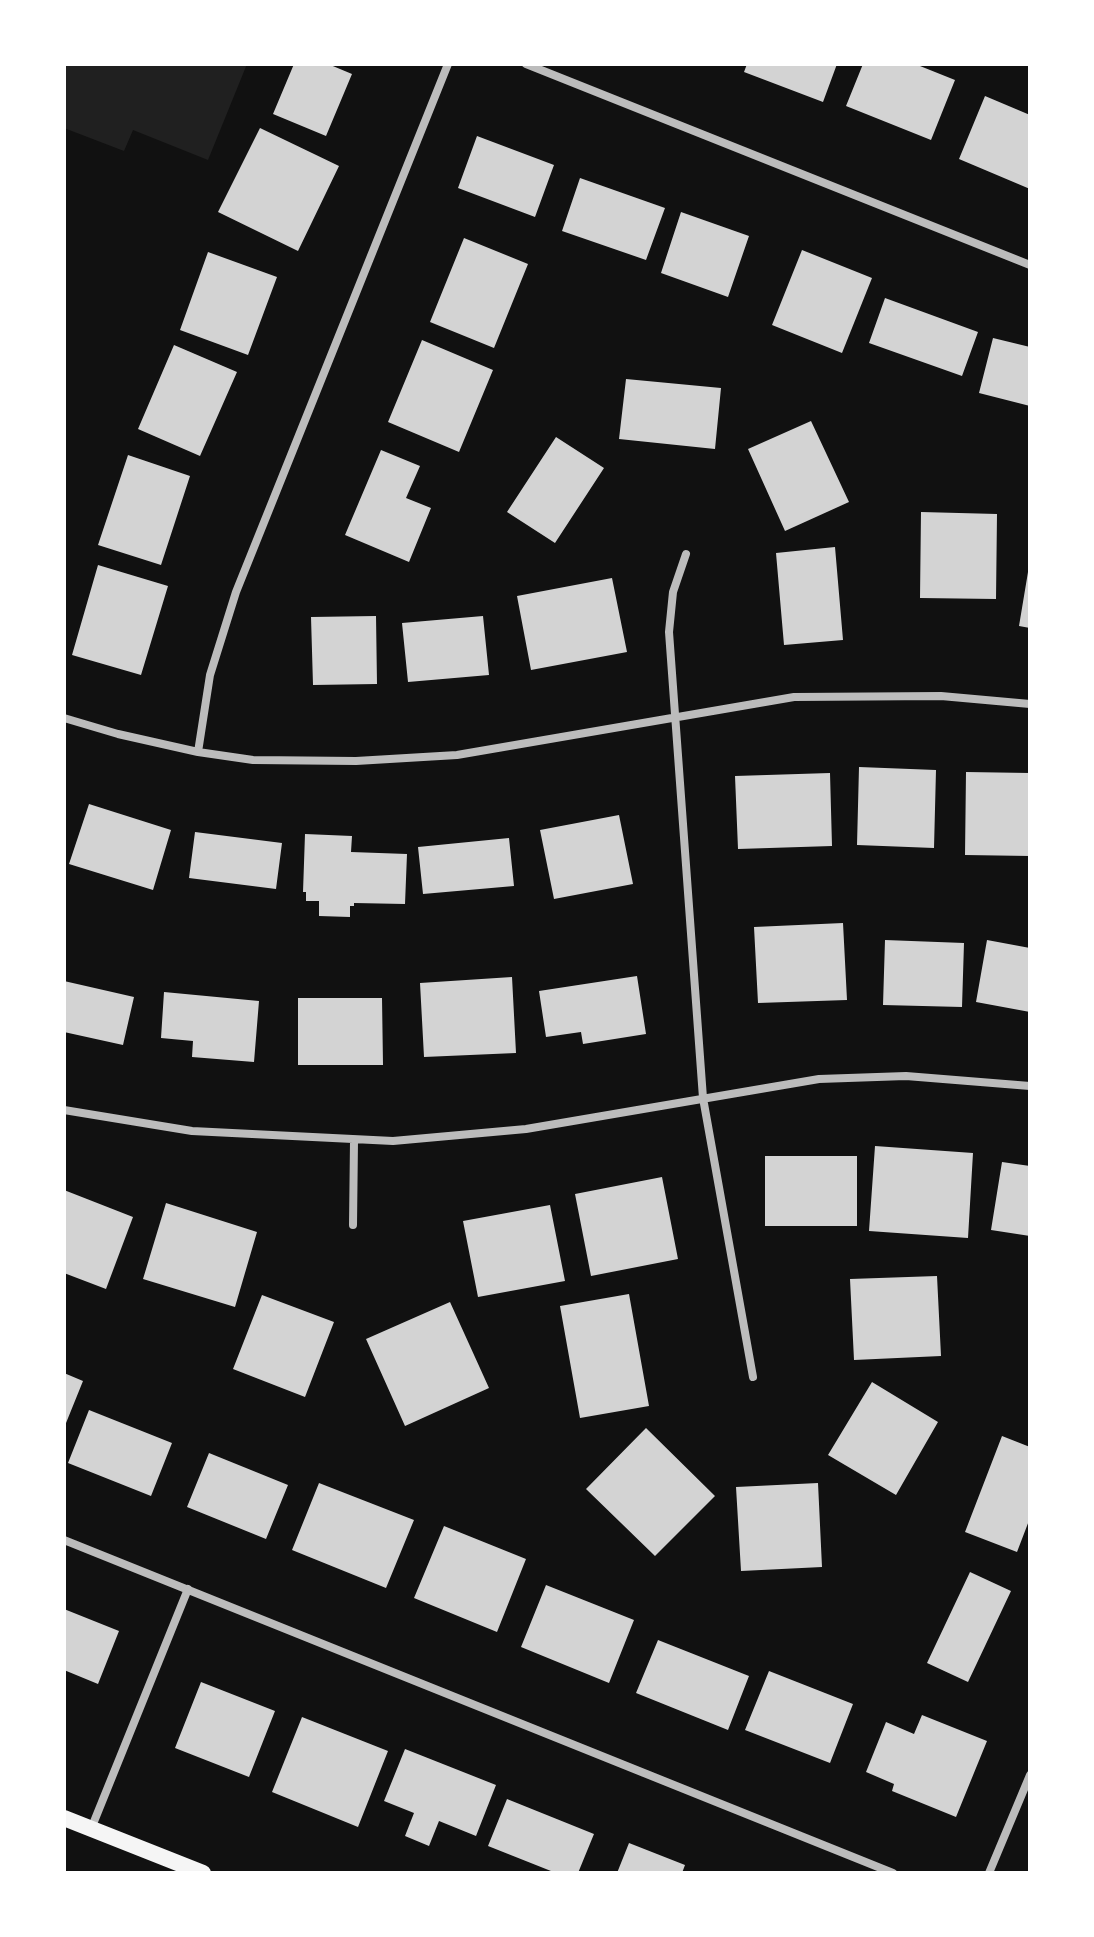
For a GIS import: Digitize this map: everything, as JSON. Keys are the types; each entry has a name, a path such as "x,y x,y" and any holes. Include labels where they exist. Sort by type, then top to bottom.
{"main road":[{"path":"64,1818 203,1873"}],"street":[{"path":"198,752 210,675 236,592 448,64"},
{"path":"526,64 1030,265"},
{"path":"686,554 673,592 670,613 674,717 703,1098 753,1377"},
{"path":"64,718 198,752 253,760 356,761 457,755 794,697 941,696 1030,704"},
{"path":"64,1110 192,1131 354,1141 433,1139 526,1129 819,1079 947,1077 1030,1086"},
{"path":"353,1225 354,1141"},
{"path":"64,1540 893,1873"},
{"path":"91,1829 188,1589"},
{"path":"989,1873 1030,1775"}],"shaded area":[{"path":"64,64 247,64 208,160 133,130 124,151 64,128"}],"building":[{"path":"294,64 328,64 352,74 326,136 273,114"},
{"path":"747,64 837,64 823,102 744,72"},
{"path":"863,64 915,64 955,80 931,140 846,106"},
{"path":"985,96 1030,115 1030,189 959,159"},
{"path":"260,128 339,166 298,251 218,212"},
{"path":"477,136 554,165 535,217 458,188"},
{"path":"580,178 665,208 646,260 562,231"},
{"path":"681,212 749,236 728,297 661,273"},
{"path":"464,238 528,264 494,348 430,322"},
{"path":"802,250 872,278 842,353 772,325"},
{"path":"208,252 277,277 248,355 180,330"},
{"path":"885,298 978,332 962,376 869,343"},
{"path":"993,338 1030,347 1030,406 979,393"},
{"path":"422,340 493,370 459,452 388,422"},
{"path":"174,345 237,372 200,456 138,429"},
{"path":"626,379 721,388 715,449 619,439"},
{"path":"811,421 849,502 785,531 748,449"},
{"path":"556,437 604,468 555,543 507,512"},
{"path":"381,450 420,466 406,498 431,508 409,562 345,535"},
{"path":"128,455 190,476 161,565 98,545"},
{"path":"921,512 997,514 996,599 920,598"},
{"path":"835,547 843,640 784,645 776,553"},
{"path":"98,565 168,586 141,675 72,655"},
{"path":"1030,572 1030,628 1019,626"},
{"path":"612,578 627,652 531,670 517,596"},
{"path":"376,616 377,684 313,685 311,617"},
{"path":"483,616 489,675 408,682 402,623"},
{"path":"859,767 936,770 934,848 857,845"},
{"path":"966,772 1030,773 1030,856 965,855"},
{"path":"830,773 832,846 738,849 735,776"},
{"path":"89,804 171,830 153,890 69,864"},
{"path":"619,815 633,884 554,899 540,830"},
{"path":"195,832 282,843 276,889 189,878"},
{"path":"305,834 352,836 351,852 407,854 405,904 354,903 350,906 350,917 319,916 319,901 306,901 306,892 303,892"},
{"path":"509,838 514,886 423,894 418,847"},
{"path":"843,923 847,1000 758,1003 754,927"},
{"path":"885,940 964,943 962,1007 883,1005"},
{"path":"987,940 1030,948 1030,1012 976,1002"},
{"path":"637,976 646,1034 583,1044 581,1032 546,1037 539,991"},
{"path":"512,977 516,1053 424,1057 420,983"},
{"path":"64,981 134,997 123,1045 64,1032"},
{"path":"164,992 259,1001 254,1062 192,1057 193,1041 161,1038"},
{"path":"298,998 382,998 383,1065 298,1065"},
{"path":"875,1146 973,1153 968,1238 869,1231"},
{"path":"765,1156 857,1156 857,1226 765,1226"},
{"path":"1002,1162 1030,1166 1030,1236 991,1230"},
{"path":"662,1177 678,1259 591,1276 575,1194"},
{"path":"64,1190 133,1217 106,1289 64,1273"},
{"path":"166,1203 257,1232 235,1307 143,1279"},
{"path":"550,1205 565,1281 478,1297 463,1221"},
{"path":"937,1276 941,1356 854,1360 850,1279"},
{"path":"629,1294 649,1406 580,1418 560,1306"},
{"path":"262,1295 334,1322 305,1397 233,1369"},
{"path":"450,1302 489,1388 405,1426 366,1339"},
{"path":"64,1373 83,1381 64,1428"},
{"path":"872,1382 938,1422 896,1495 828,1455"},
{"path":"89,1410 172,1443 151,1496 68,1463"},
{"path":"646,1428 715,1496 655,1556 586,1489"},
{"path":"1002,1436 1030,1447 1030,1518 1017,1552 965,1532"},
{"path":"209,1453 288,1485 266,1539 187,1507"},
{"path":"319,1483 414,1520 386,1588 292,1550"},
{"path":"818,1483 822,1567 741,1571 736,1487"},
{"path":"444,1526 526,1559 497,1632 414,1598"},
{"path":"970,1572 1011,1591 968,1682 927,1663"},
{"path":"546,1585 634,1620 609,1683 521,1647"},
{"path":"64,1609 119,1631 98,1684 64,1670"},
{"path":"658,1640 749,1676 728,1730 636,1693"},
{"path":"769,1671 853,1704 830,1763 745,1730"},
{"path":"201,1682 275,1711 249,1777 175,1748"},
{"path":"922,1715 987,1741 956,1817 892,1791 894,1784 866,1772 886,1722 914,1734"},
{"path":"302,1717 388,1751 358,1827 272,1792"},
{"path":"405,1749 496,1785 476,1836 439,1821 429,1846 405,1836 414,1813 384,1801"},
{"path":"507,1799 594,1834 578,1873 556,1873 488,1846"},
{"path":"629,1843 685,1865 682,1873 617,1873"}]}
